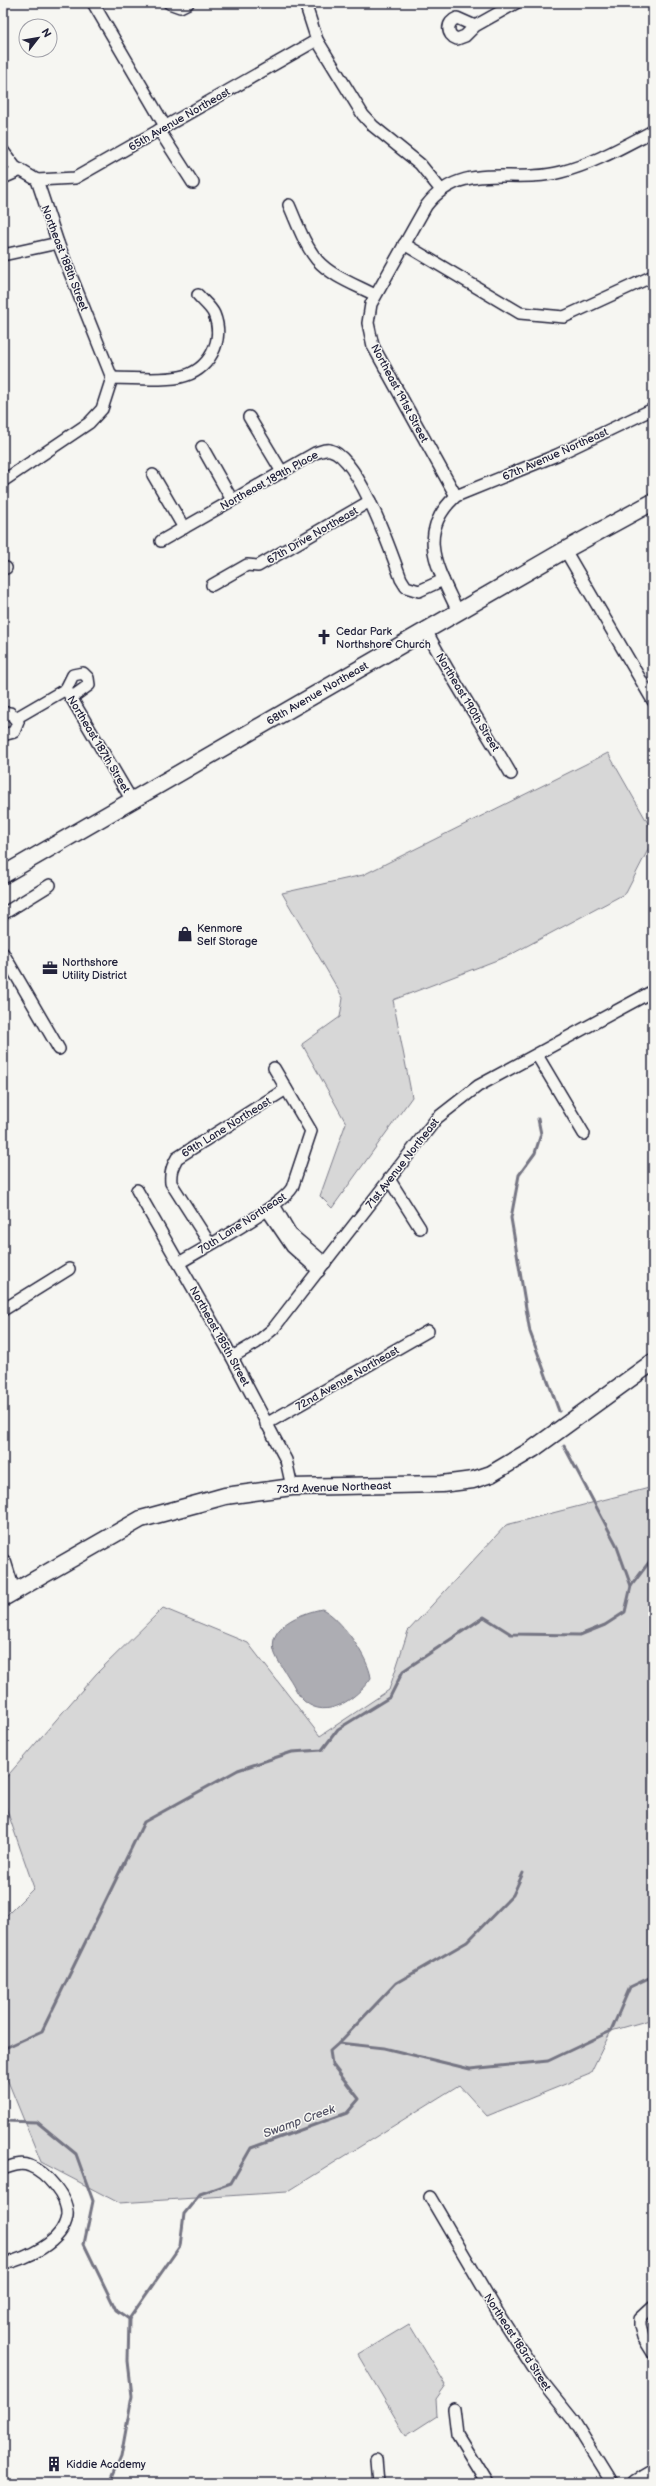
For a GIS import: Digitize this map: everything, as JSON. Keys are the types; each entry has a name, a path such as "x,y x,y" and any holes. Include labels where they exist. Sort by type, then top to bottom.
{"street":[{"path":"93,3 193,183"},
{"path":"169,3 180,7 188,3"},
{"path":"305,3 317,40 363,115 386,137 415,159 441,190"},
{"path":"475,26 516,3"},
{"name":"65th Avenue Northeast","path":"36,180 75,178 317,40"},
{"name":"Northeast 191st Street","path":"456,496 373,346 368,323 375,295 426,206 441,190 458,180 469,178 538,176 563,172 611,152 653,131"},
{"path":"3,151 15,167 36,180"},
{"path":"3,178 20,170"},
{"name":"Northeast 188th Street","path":"36,180 58,243 112,378"},
{"path":"289,204 306,243 318,260 333,273 375,295"},
{"path":"3,255 58,243"},
{"path":"404,244 520,313 564,317 653,276"},
{"path":"3,481 89,423 102,409 112,378 179,377 196,371 210,359 217,343 218,328 213,312 198,295"},
{"name":"67th Avenue Northeast","path":"456,496 557,455 653,409"},
{"path":"249,417 282,472"},
{"path":"202,447 232,500"},
{"name":"Northeast 189th Place","path":"161,541 315,453 329,450 338,454 349,465 370,502 380,521 401,579 406,587 419,591 443,580"},
{"path":"153,474 184,528"},
{"path":"456,496 443,511 432,532 435,559 458,612"},
{"name":"67th Drive Northeast","path":"212,585 247,564 258,566 370,502"},
{"name":"68th Avenue Northeast","path":"3,875 131,799 565,550 653,502"},
{"path":"565,550 653,701"},
{"name":"Northeast 190th Street","path":"426,630 442,662 470,703 511,774"},
{"name":"Northeast 187th Street","path":"16,718 68,693 131,799"},
{"path":"3,713 10,713 16,718 16,730 10,734 3,735"},
{"path":"3,914 50,885"},
{"path":"3,953 59,1049"},
{"name":"71st Avenue Northeast","path":"232,1357 256,1343 273,1329 436,1118 478,1086 653,992"},
{"path":"537,1055 584,1134"},
{"path":"274,1068 286,1089"},
{"name":"70th Lane Northeast","path":"179,1263 288,1195 292,1188 311,1131 286,1089"},
{"name":"69th Lane Northeast","path":"210,1244 171,1183 171,1169 177,1158 286,1089"},
{"path":"389,1179 420,1228"},
{"name":"Northeast 185th Street","path":"137,1190 232,1357 286,1460 292,1487"},
{"path":"270,1207 292,1247 322,1267"},
{"path":"3,1310 69,1269"},
{"name":"72nd Avenue Northeast","path":"266,1424 428,1331"},
{"name":"73rd Avenue Northeast","path":"8,1595 141,1519 225,1496 292,1487 442,1484 473,1480 491,1474 533,1449 653,1362"},
{"path":"3,1563 8,1595"},
{"path":"3,2169 16,2165 30,2166 45,2176 58,2190 65,2204 67,2216 63,2227 53,2240 19,2260 3,2264"},
{"name":"Northeast 183rd Street","path":"430,2197 505,2324 541,2380 573,2420 612,2483"},
{"path":"653,2307 640,2319 640,2326 653,2353"},
{"path":"454,2409 457,2434 487,2483"},
{"path":"376,2459 378,2483"},
{"path":"636,2483 653,2473"}],"shaded area":[{"path":"608,753 653,832 653,840 626,893 510,955 393,1000 412,1097 332,1208 320,1196 346,1123 302,1044 340,1017 343,998 282,893 363,875"},
{"path":"653,1487 653,2019 611,2031 590,2074 487,2116 459,2085 287,2192 119,2203 41,2162 3,2069 3,1919 34,1888 3,1799 3,1781 96,1674 163,1608 248,1643 320,1736 389,1690 408,1631 506,1525"},
{"path":"322,1609 329,1613 345,1629 365,1660 371,1678 358,1693 350,1699 332,1708 322,1709 313,1707 304,1701 300,1696 276,1657 273,1644 275,1636 287,1623 304,1614"},
{"path":"409,2324 446,2385 436,2399 437,2416 406,2436 358,2355"}],"waterway":[{"path":"538,1119 541,1134 535,1153 519,1175 511,1218 530,1332 559,1411"},
{"path":"3,2049 42,2031 144,1822 238,1770 292,1752 322,1750 338,1729 390,1697 403,1671 484,1617 511,1634 580,1635 605,1625 625,1612 631,1586 616,1544 564,1446"},
{"path":"631,1586 653,1557"},
{"path":"339,2043 396,1983 467,1942 513,1895 523,1873"},
{"name":"Swamp Creek","path":"110,2483 121,2457 132,2396 128,2361 129,2319 180,2246 184,2214 200,2194 231,2183 251,2148 347,2113 359,2099 332,2064 330,2051 339,2043 384,2048 470,2069 548,2061 611,2031 630,1987 653,1976"},
{"path":"3,2121 37,2122 76,2154 93,2201 84,2244 116,2310 129,2319"}],"place":[{"name":"Cedar Park Northshore Church","path":"324,637"},
{"name":"Kenmore Self Storage","path":"185,934"},
{"name":"Northshore Utility District","path":"50,968"},
{"name":"Kiddie Academy","path":"54,2464"}]}
